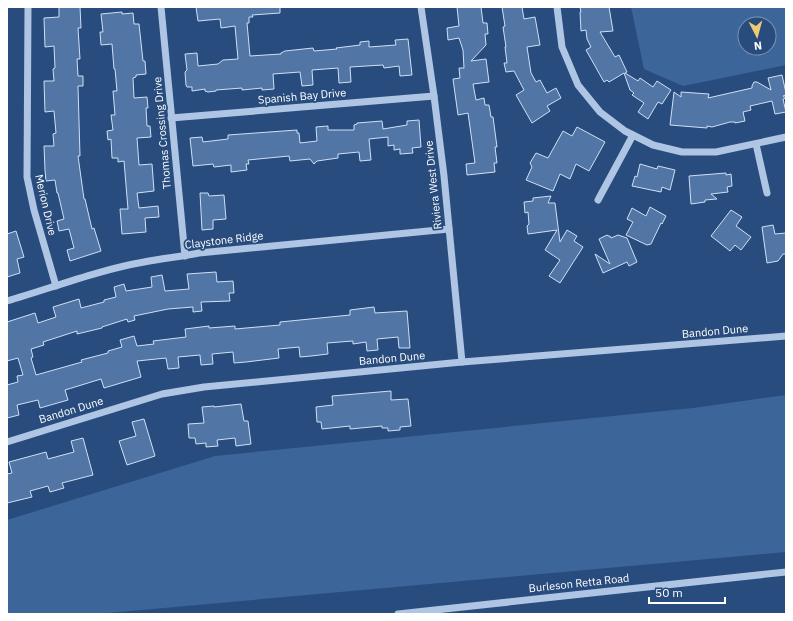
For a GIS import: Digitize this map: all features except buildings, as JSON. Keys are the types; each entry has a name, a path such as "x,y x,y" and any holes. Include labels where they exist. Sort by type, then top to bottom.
{"street":[{"name":"Merion Drive","path":"28,7 27,177 34,210 56,286"},
{"name":"Thomas Crossing Drive","path":"161,7 185,256"},
{"name":"Riviera West Drive","path":"421,7 434,96 462,362"},
{"path":"557,7 562,47 578,85 600,112 625,131 653,145 682,152 716,152 786,137"},
{"name":"Spanish Bay Drive","path":"171,118 434,96"},
{"path":"598,200 633,135"},
{"path":"756,144 767,193"},
{"name":"Claystone Ridge","path":"7,301 136,263 198,253 449,229"},
{"name":"Bandon Dune","path":"7,442 162,394 204,387 462,362 786,336"},
{"name":"Burleson Retta Road","path":"398,614 786,572"}],"shaded area":[{"path":"631,7 786,7 786,65 683,86 644,69"},
{"path":"786,395 786,552 97,614 7,614 7,520 215,456 693,408"}]}
